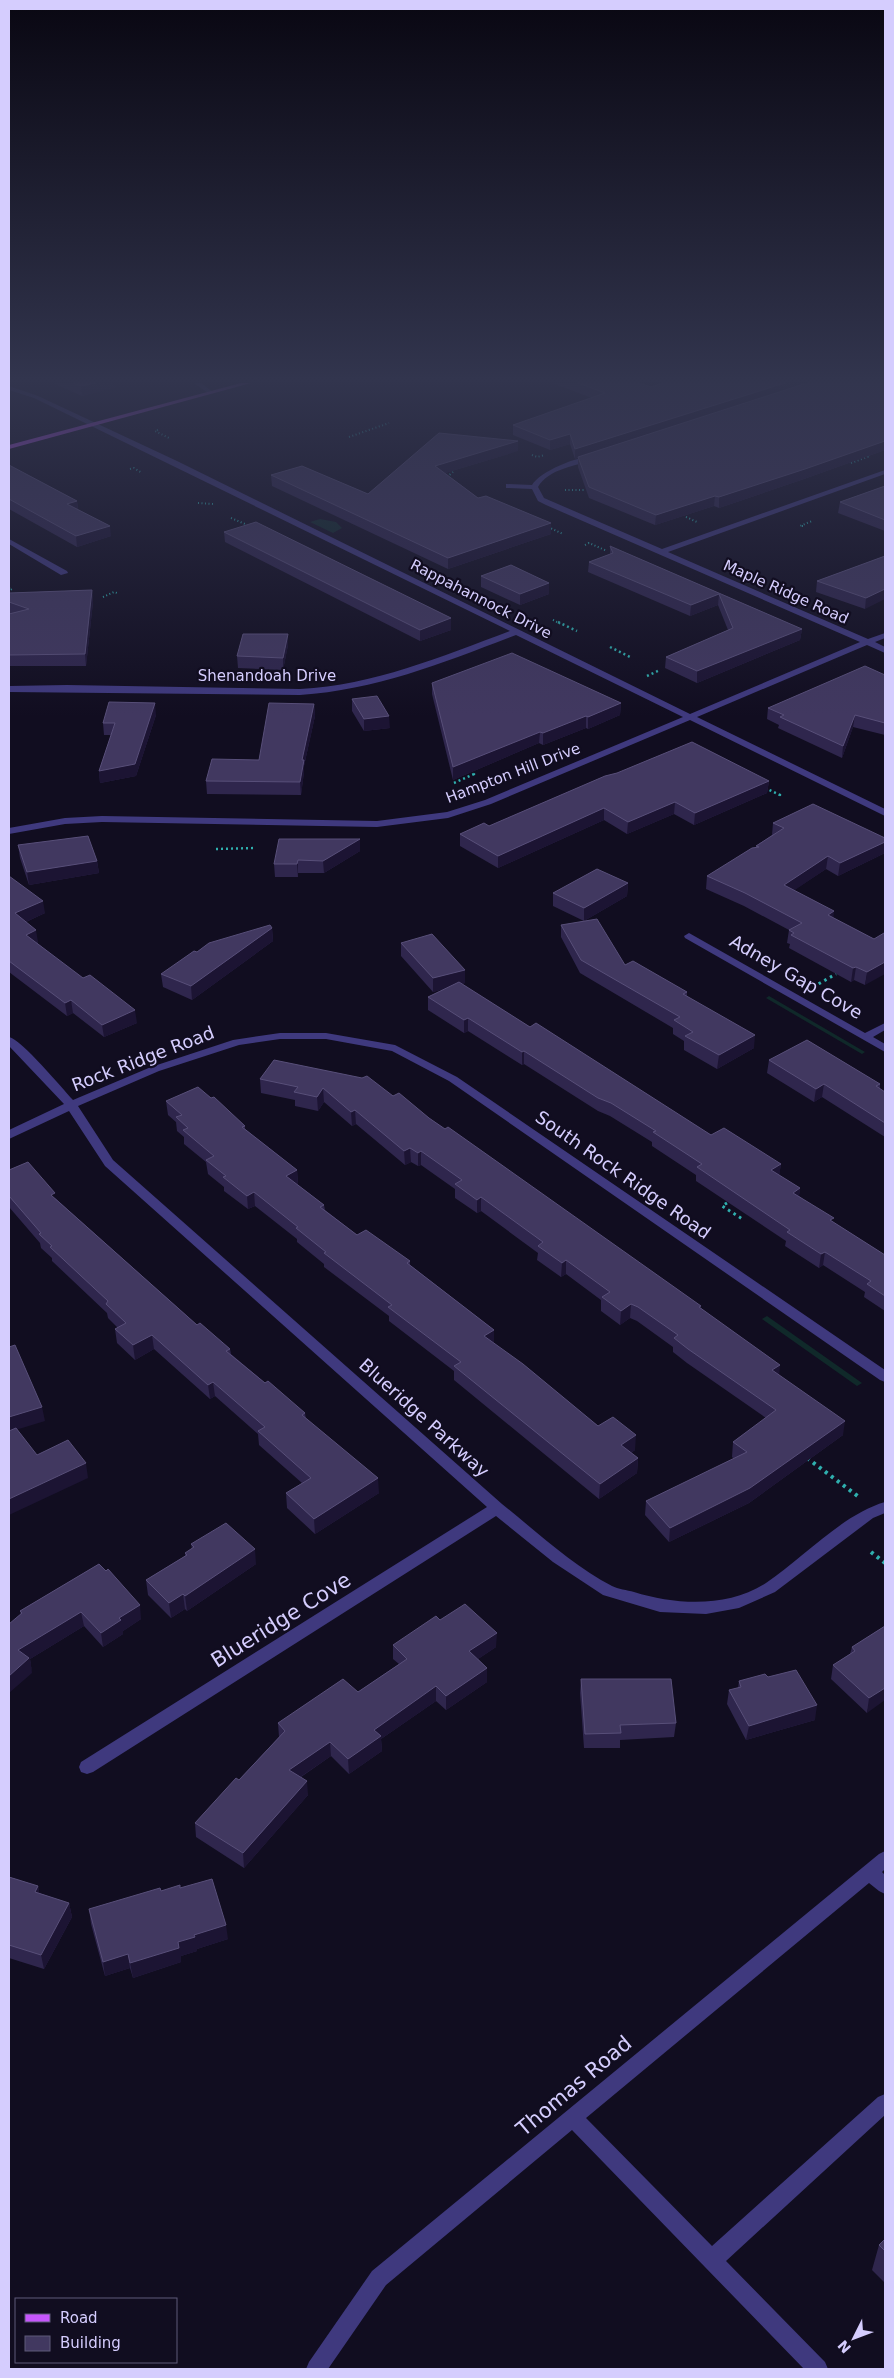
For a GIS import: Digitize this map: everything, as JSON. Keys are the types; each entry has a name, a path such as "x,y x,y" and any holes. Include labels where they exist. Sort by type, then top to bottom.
{"street":[{"name":"Rappahannock Drive","path":"236,494 885,813"},
{"name":"Maple Ridge Road","path":"538,494 541,499 549,503 885,650"},
{"path":"662,552 824,494"},
{"path":"9,541 64,573"},
{"name":"Shenandoah Drive","path":"9,689 62,688 300,692 333,690 392,678 516,632"},
{"name":"Hampton Hill Drive","path":"9,831 59,822 102,819 377,824 433,818 479,806 885,635"},
{"name":"Adney Gap Cove","path":"689,936 885,1049"},
{"path":"866,1037 885,1026"},
{"name":"Rock Ridge Road","path":"9,1136 71,1105 156,1069 237,1042 280,1036 326,1036"},
{"name":"South Rock Ridge Road","path":"326,1036 395,1048 454,1078 885,1377"},
{"name":"Blueridge Parkway","path":"9,1040 71,1105 109,1163 497,1508 558,1558 608,1591 660,1606 706,1608 739,1602 770,1588 868,1514 885,1507"},
{"name":"Blueridge Cove","path":"87,1767 497,1508"},
{"name":"Thomas Road","path":"316,2369 380,2278 885,1859"},
{"path":"870,1872 885,1886"},
{"path":"712,2260 885,2103"},
{"path":"573,2118 818,2369"}],"path":[{"path":"198,504 206,502 217,506"},
{"path":"231,518 245,524"},
{"path":"803,526 800,526 812,521"},
{"path":"541,524 563,534"},
{"path":"585,545 589,543 607,551"},
{"path":"103,597 117,593"},
{"path":"553,620 576,631"},
{"path":"610,647 630,657"},
{"path":"643,678 660,670"},
{"path":"454,783 474,774 472,773"},
{"path":"763,787 780,795 778,796"},
{"path":"216,849 256,848"},
{"path":"811,988 836,974"},
{"path":"727,1203 722,1206 744,1220"},
{"path":"806,1458 859,1497"},
{"path":"871,1552 885,1563"}],"green space":[{"path":"320,519 336,522 342,528 333,533 310,522"},
{"path":"769,996 865,1052 862,1054 766,998"},
{"path":"767,1316 862,1383 857,1386 762,1319"}],"building":[{"path":"9,494 64,494 77,501 67,504 110,526 76,536 9,499"},
{"path":"311,494 473,494 478,498 486,496 551,523 448,558"},
{"path":"606,494 728,494 719,497 715,496 656,515"},
{"path":"863,494 885,494 885,520 840,502"},
{"path":"256,522 451,618 420,630 224,532"},
{"path":"610,546 802,629 697,671 666,657 733,628 719,594 691,605 589,562 613,553"},
{"path":"885,556 885,589 866,598 817,581"},
{"path":"511,565 549,583 520,594 481,576"},
{"path":"92,590 85,654 9,655 9,614 29,609 9,602 9,593"},
{"path":"243,634 288,634 283,658 237,656"},
{"path":"512,653 621,703 588,717 586,716 543,733 540,732 453,767 432,683"},
{"path":"865,666 885,675 885,723 855,715 843,746 780,717 784,715 768,708"},
{"path":"377,696 389,716 364,719 352,699"},
{"path":"109,702 155,703 135,764 99,771 115,723 103,723"},
{"path":"269,703 314,704 302,760 304,760 300,782 206,781 212,759 259,760"},
{"path":"692,742 769,781 695,813 675,802 628,822 604,808 498,856 460,834 484,823 489,826 605,776 617,773"},
{"path":"813,804 885,838 885,842 840,863 828,856 784,885 834,911 828,915 874,939 885,934 885,962 867,972 856,967 853,968 791,935 794,933 789,930 802,923 745,893 707,876 752,848 759,847 756,846 784,828 773,823"},
{"path":"88,836 97,861 27,872 18,845"},
{"path":"279,839 360,839 323,861 298,860 297,864 274,864"},
{"path":"597,869 628,883 584,908 553,893"},
{"path":"9,876 43,901 15,913 36,930 26,935 83,978 90,975 135,1010 102,1025 71,1000 65,1003 9,961"},
{"path":"597,919 625,965 633,961 687,992 683,994 755,1035 719,1055 685,1036 693,1032 674,1020 680,1017 581,960 561,925"},
{"path":"270,925 272,928 191,986 161,974 209,943"},
{"path":"432,934 465,970 433,978 401,943"},
{"path":"459,982 530,1027 536,1023 711,1135 724,1128 781,1164 771,1170 800,1188 793,1193 834,1218 830,1220 885,1255 885,1296 867,1284 871,1281 825,1252 821,1254 787,1232 790,1230 697,1167 702,1164 653,1132 656,1131 611,1103 598,1098 468,1018 464,1020 428,997"},
{"path":"807,1040 880,1084 876,1086 885,1092 885,1123 824,1084 816,1089 769,1060"},
{"path":"274,1060 362,1078 367,1076 393,1096 399,1093 429,1118 445,1129 448,1127 701,1306 699,1307 780,1365 772,1370 845,1421 750,1488 670,1528 646,1501 747,1452 733,1442 776,1410 688,1349 674,1338 678,1335 638,1307 631,1304 621,1311 602,1297 610,1292 566,1260 562,1263 538,1246 543,1242 481,1197 477,1200 455,1184 462,1180 421,1151 418,1153 410,1148 404,1151 355,1110 351,1112 323,1088 317,1097 294,1092 298,1087 260,1079"},
{"path":"198,1087 211,1098 214,1097 245,1126 242,1127 297,1170 286,1176 324,1205 320,1207 357,1235 366,1230 410,1261 407,1263 494,1330 484,1336 523,1364 598,1426 613,1417 636,1435 621,1445 638,1458 600,1484 454,1366 461,1362 388,1307 392,1305 324,1253 326,1252 296,1228 298,1227 254,1192 247,1196 223,1177 226,1176 206,1160 214,1156 183,1130 188,1128 176,1117 182,1115 166,1101"},
{"path":"28,1162 55,1193 51,1195 197,1325 200,1323 230,1349 226,1351 265,1383 268,1381 305,1413 302,1415 378,1478 314,1519 286,1493 311,1478 258,1431 265,1427 213,1382 208,1385 152,1335 133,1345 115,1329 126,1323 106,1304 108,1301 50,1247 52,1246 39,1234 41,1233 9,1196 9,1170"},
{"path":"15,1345 42,1407 9,1417 9,1347"},
{"path":"16,1428 37,1455 68,1440 86,1463 9,1499 9,1431"},
{"path":"226,1523 255,1549 185,1596 183,1594 169,1603 146,1580 187,1555 185,1553 194,1547 191,1544"},
{"path":"99,1564 106,1571 108,1569 140,1605 119,1618 121,1620 101,1633 81,1612 18,1650 29,1658 9,1676 9,1624 22,1613 20,1611"},
{"path":"465,1604 497,1633 469,1651 487,1668 446,1696 436,1686 374,1730 381,1736 348,1759 330,1742 289,1770 307,1781 243,1853 195,1823 236,1778 239,1780 285,1731 278,1723 343,1679 358,1692 407,1659 393,1645 436,1616 440,1620"},
{"path":"885,1626 885,1688 869,1698 833,1665 855,1651 852,1647"},
{"path":"796,1670 817,1705 749,1726 729,1690 741,1687 739,1681 765,1674 768,1677"},
{"path":"581,1679 671,1679 676,1723 620,1725 621,1733 585,1734"},
{"path":"9,1877 38,1886 35,1892 69,1903 41,1955 9,1945"},
{"path":"212,1879 226,1925 178,1942 179,1948 130,1963 128,1954 103,1962 89,1909 160,1888 161,1891 180,1885 180,1888"},
{"path":"885,2239 885,2251 879,2245"}]}
